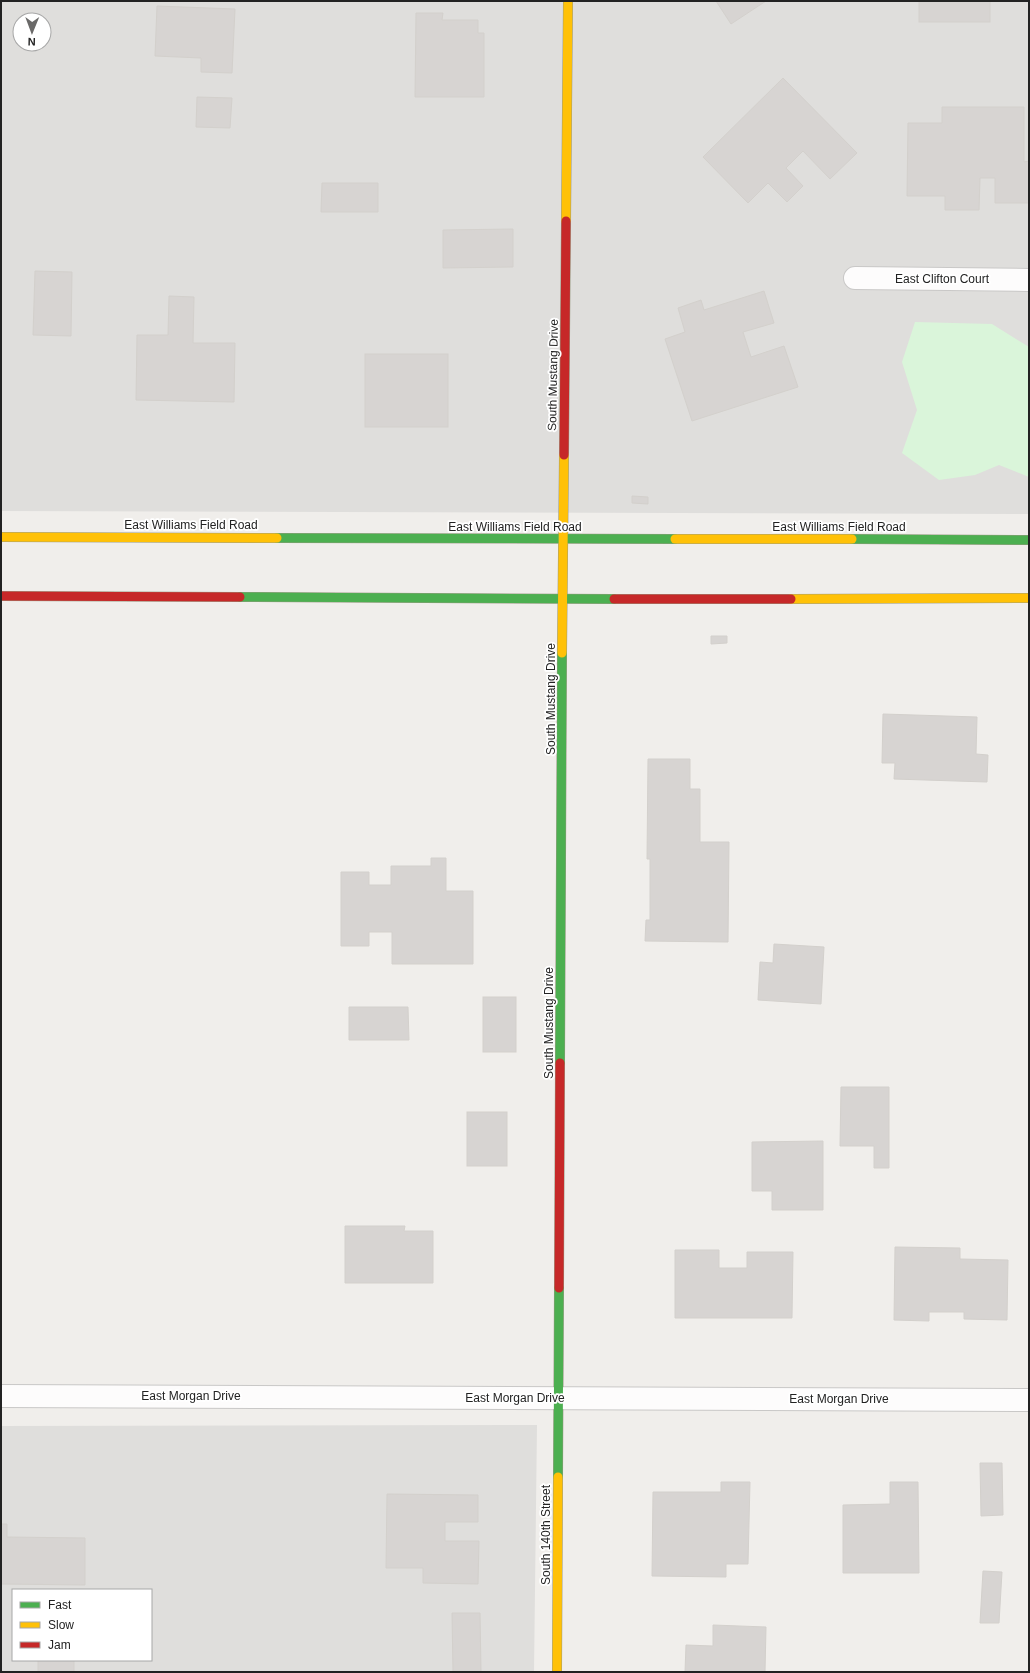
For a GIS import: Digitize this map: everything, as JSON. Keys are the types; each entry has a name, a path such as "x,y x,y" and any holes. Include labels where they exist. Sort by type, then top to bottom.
{"main road":[{"name":"South Mustang Drive","path":"559,1398 563,539 568,1"},
{"name":"East Williams Field Road","path":"1,537 563,539 814,538 1029,540"},
{"path":"1,596 563,599 1029,598"},
{"name":"South 140th Street","path":"557,1672 559,1398"}],"street":[{"name":"East Clifton Court","path":"855,278 1029,280"},
{"name":"East Morgan Drive","path":"1,1396 1029,1400"}],"shaded area":[{"path":"1,1 1029,1 1029,514 1,511"},
{"path":"537,1425 534,1672 1,1672 1,1426"}],"green space":[{"path":"915,322 992,324 1029,347 1029,477 999,465 975,475 939,480 902,453 917,410 902,362"}],"building":[{"path":"716,1 766,1 731,24"},
{"path":"919,1 990,1 990,22 919,22"},
{"path":"157,6 235,9 232,73 201,72 201,58 155,56"},
{"path":"416,13 443,13 442,20 478,20 478,33 484,33 484,97 415,97"},
{"path":"783,78 857,153 830,179 803,151 786,168 803,186 787,202 768,183 748,203 703,157"},
{"path":"197,97 232,98 230,128 196,127"},
{"path":"942,107 1024,107 1024,162 1029,161 1029,203 995,203 995,178 980,178 979,210 945,210 945,196 907,196 908,123 942,123"},
{"path":"322,183 378,183 378,212 321,212"},
{"path":"513,229 513,267 443,268 443,230"},
{"path":"35,271 72,272 71,336 33,335"},
{"path":"764,291 774,323 743,332 751,357 784,346 798,387 692,421 665,339 685,332 678,308 701,300 704,310"},
{"path":"169,296 194,297 193,343 235,343 234,402 136,400 137,335 168,335"},
{"path":"365,354 448,354 448,427 365,427"},
{"path":"632,496 648,497 648,504 632,503"},
{"path":"711,636 727,636 727,643 711,644"},
{"path":"883,714 977,717 976,754 988,755 987,782 894,779 895,763 882,763"},
{"path":"648,759 690,759 690,789 700,789 700,842 729,842 728,942 645,941 646,920 650,920 650,859 647,859"},
{"path":"431,858 446,858 446,891 473,891 473,964 392,964 392,932 369,932 369,946 341,946 341,872 369,872 369,885 391,885 391,866 431,866"},
{"path":"774,944 824,947 821,1004 758,1000 760,962 773,963"},
{"path":"483,997 516,997 516,1052 483,1052"},
{"path":"349,1007 408,1007 409,1040 349,1040"},
{"path":"841,1087 889,1087 889,1168 874,1168 874,1146 840,1146"},
{"path":"467,1112 507,1112 507,1166 467,1166"},
{"path":"823,1141 823,1210 772,1210 772,1191 752,1191 752,1142"},
{"path":"345,1226 405,1226 404,1231 433,1231 433,1283 345,1283"},
{"path":"895,1247 960,1248 960,1259 1008,1260 1007,1320 964,1319 964,1312 929,1312 929,1321 894,1320"},
{"path":"675,1250 719,1250 719,1268 747,1268 747,1252 793,1252 792,1318 675,1318"},
{"path":"980,1463 1002,1463 1003,1515 981,1516"},
{"path":"721,1482 750,1482 748,1564 726,1564 726,1577 652,1576 653,1492 721,1492"},
{"path":"890,1482 918,1482 919,1573 843,1573 843,1505 890,1504"},
{"path":"387,1494 478,1495 478,1522 445,1522 445,1541 479,1541 478,1584 423,1583 423,1568 386,1568"},
{"path":"1,1524 7,1524 7,1537 85,1538 85,1585 1,1584"},
{"path":"983,1571 1002,1572 999,1623 980,1623"},
{"path":"452,1613 480,1613 481,1672 453,1672"},
{"path":"713,1625 766,1627 765,1672 685,1672 686,1645 713,1646"},
{"path":"38,1661 74,1661 74,1672 38,1672"}],"traffic: fast":[{"path":"277,538 675,539"},
{"path":"852,539 1029,540"},
{"path":"240,597 614,599"},
{"path":"560,1063 562,653"},
{"path":"558,1477 559,1288"}],"traffic: slow":[{"path":"566,221 568,1"},
{"path":"562,653 564,455"},
{"path":"1,537 277,538"},
{"path":"675,539 852,539"},
{"path":"791,599 1029,598"},
{"path":"557,1672 558,1477"}],"traffic: jam":[{"path":"564,455 566,221"},
{"path":"1,596 240,597"},
{"path":"614,599 791,599"},
{"path":"559,1288 560,1063"}]}
